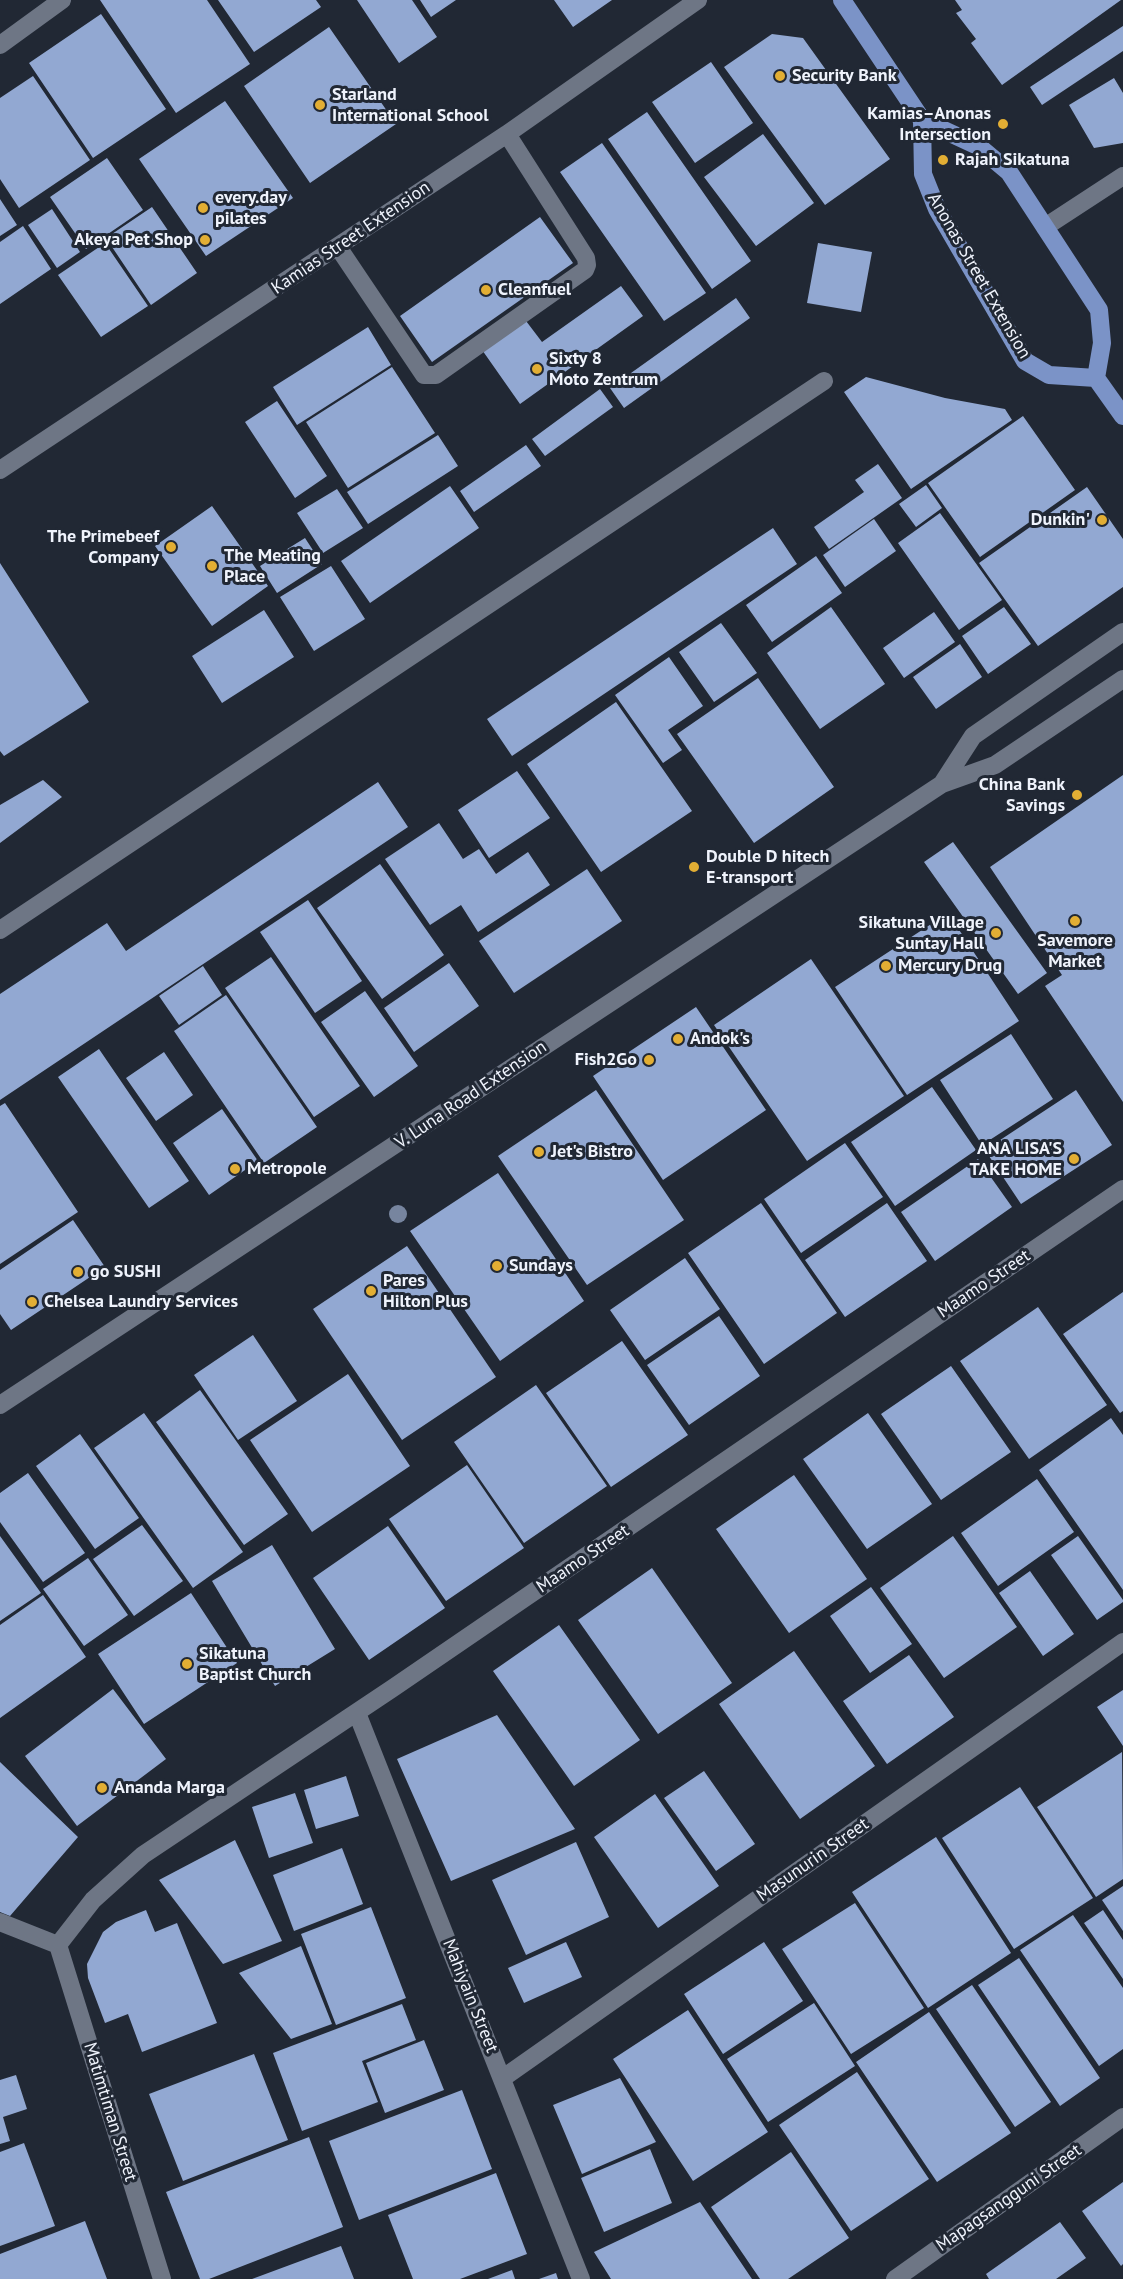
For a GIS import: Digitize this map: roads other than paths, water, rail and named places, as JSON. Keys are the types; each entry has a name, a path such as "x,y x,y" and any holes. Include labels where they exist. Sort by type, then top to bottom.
{"main road":[{"path":"842,0 922,120 978,146 1009,172 1099,310 1102,343 1096,378 1123,416"},
{"name":"Anonas Street Extension","path":"922,120 923,174 937,209 1025,361 1049,375 1096,378"}],"street":[{"path":"0,45 62,0"},
{"name":"Kamias Street Extension","path":"0,470 507,134 698,0"},
{"path":"338,247 424,375 436,375 585,270 587,265 586,258 507,134"},
{"path":"1045,226 1123,176"},
{"path":"0,930 824,381"},
{"name":"V. Luna Road Extension","path":"942,784 973,736 1123,632"},
{"name":"V. Luna Road Extension","path":"0,1406 942,784 995,765 1123,680"},
{"name":"Maamo Street","path":"58,1945 93,1900 143,1855 357,1713 1123,1189"},
{"name":"Masunurin Street","path":"503,2078 1123,1642"},
{"name":"Mahiyain Street","path":"357,1713 581,2279"},
{"path":"0,1922 58,1945"},
{"name":"Matimtiman Street","path":"58,1945 162,2279"},
{"name":"Mapagsangguni Street","path":"895,2279 1123,2117"}],"place":[{"name":"Security Bank","path":"780,76"},
{"name":"Starland International School","path":"320,105"},
{"name":"Kamias–Anonas Intersection","path":"1003,124"},
{"name":"Rajah Sikatuna","path":"943,160"},
{"name":"every.day pilates","path":"203,208"},
{"name":"Akeya Pet Shop","path":"205,240"},
{"name":"Cleanfuel","path":"486,290"},
{"name":"Sixty 8 Moto Zentrum","path":"537,369"},
{"name":"Dunkin'","path":"1102,520"},
{"name":"The Primebeef Company","path":"171,547"},
{"name":"The Meating Place","path":"212,566"},
{"name":"China Bank Savings","path":"1077,795"},
{"name":"Double D hitech E-transport","path":"694,867"},
{"name":"Savemore Market","path":"1075,921"},
{"name":"Sikatuna Village Suntay Hall","path":"996,933"},
{"name":"Mercury Drug","path":"886,966"},
{"name":"Andok's","path":"678,1039"},
{"name":"Fish2Go","path":"649,1060"},
{"name":"Jet's Bistro","path":"539,1152"},
{"name":"ANA LISA'S TAKE HOME","path":"1074,1159"},
{"name":"Metropole","path":"235,1169"},
{"name":"Sundays","path":"497,1266"},
{"name":"go SUSHI","path":"78,1272"},
{"name":"Pares Hilton Plus","path":"371,1291"},
{"name":"Chelsea Laundry Services","path":"32,1302"},
{"name":"Sikatuna Baptist Church","path":"187,1664"},
{"name":"Ananda Marga","path":"102,1788"}]}
